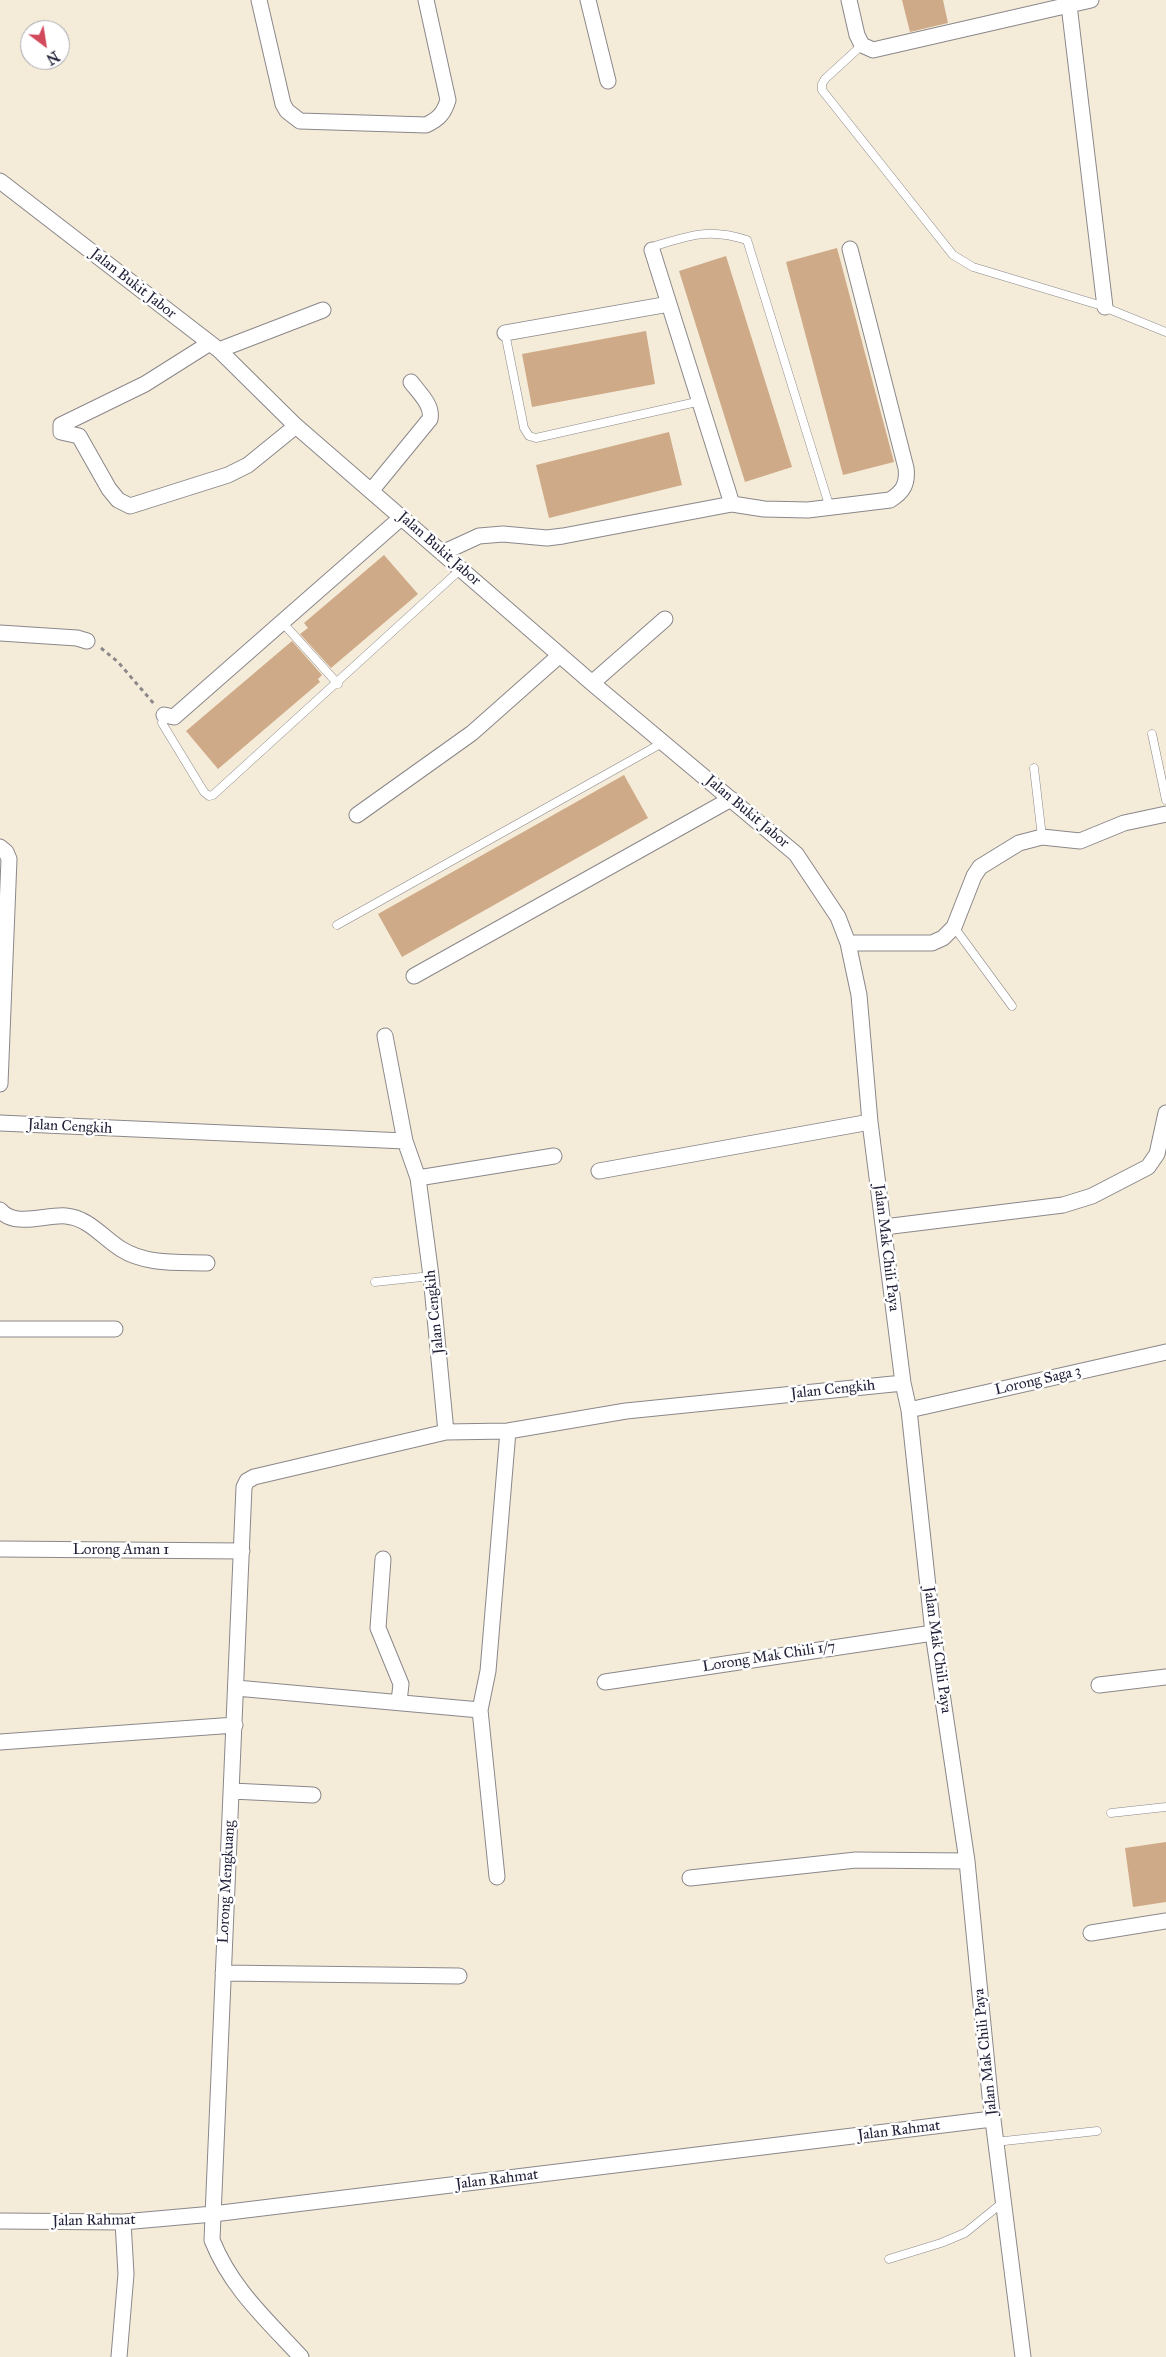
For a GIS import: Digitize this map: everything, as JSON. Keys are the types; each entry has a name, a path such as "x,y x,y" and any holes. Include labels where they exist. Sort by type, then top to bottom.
{"street":[{"path":"260,0 283,104 294,117 300,121 426,125 437,120 445,111 448,100 426,0"},
{"path":"588,0 608,81"},
{"path":"849,0 857,35 862,45 873,50 1091,0"},
{"path":"1069,5 1105,307"},
{"name":"Jalan Bukit Jabor","path":"0,181 215,347 296,426 592,683 796,854 834,910 848,943"},
{"path":"442,552 479,536 502,534 547,538 563,536 732,504 783,510 830,508 890,500 899,495 905,486 907,477 850,248"},
{"path":"652,250 732,504"},
{"path":"505,333 669,304"},
{"path":"296,426 248,464 228,475 130,506 118,500 108,489 80,436 61,432 60,425 146,384 215,347 323,310"},
{"path":"371,490 430,419 431,412 428,406 411,382"},
{"path":"164,715 174,717 402,517"},
{"path":"592,683 666,619"},
{"path":"0,633 77,638 87,641"},
{"path":"357,815 472,733 560,655"},
{"path":"414,976 731,799"},
{"path":"848,943 932,943 943,938 954,927 974,876 980,867 1019,843 1042,836 1080,841 1124,823 1166,814"},
{"path":"0,847 6,852 9,859 0,1084"},
{"name":"Jalan Mak Chili Paya","path":"848,943 859,995 870,1122 902,1383 909,1410 933,1633 967,1861 992,2119 1023,2357"},
{"path":"385,1036 405,1141"},
{"path":"884,1227 1063,1205 1092,1196 1148,1167 1157,1154 1166,1113"},
{"path":"599,1171 870,1122"},
{"name":"Jalan Cengkih","path":"0,1123 405,1141 418,1178 432,1276 446,1432 508,1431 626,1411 902,1383"},
{"path":"418,1178 554,1156"},
{"path":"0,1210 11,1218 66,1216 76,1219 87,1223 122,1250 138,1257 160,1262 207,1263"},
{"path":"0,1330 114,1329"},
{"name":"Lorong Saga 3","path":"909,1410 1166,1352"},
{"path":"497,1877 480,1710 488,1671 508,1431"},
{"name":"Lorong Mengkuang","path":"301,2357 235,2285 212,2240 244,1487 247,1481 254,1477 446,1432"},
{"name":"Lorong Aman 1","path":"0,1549 242,1551"},
{"path":"383,1559 378,1628 400,1684 399,1702"},
{"name":"Lorong Mak Chili 1/7","path":"605,1682 933,1633"},
{"path":"1099,1685 1166,1677"},
{"path":"236,1688 480,1710"},
{"path":"0,1742 235,1725"},
{"path":"232,1791 313,1795"},
{"path":"690,1878 856,1860 967,1861"},
{"path":"1091,1933 1166,1921"},
{"path":"223,1973 459,1976"},
{"name":"Jalan Rahmat","path":"0,2221 123,2222 213,2214 992,2119"},
{"path":"119,2357 126,2274 123,2222"}],"lane":[{"path":"862,45 825,79 822,84 822,90 953,255 973,267 1105,307 1166,332"},
{"path":"652,250 655,246 696,234 726,233 747,240 830,508"},
{"path":"505,333 524,428 529,436 536,438 701,401"},
{"path":"164,715 162,723 204,792 209,796 338,684 462,569"},
{"path":"282,622 338,684"},
{"path":"1152,734 1166,800"},
{"path":"337,925 664,742"},
{"path":"1034,768 1042,836"},
{"path":"954,927 1012,1006"},
{"path":"375,1282 432,1276"},
{"path":"1111,1813 1166,1806"},
{"path":"995,2142 1097,2131"},
{"path":"889,2259 941,2243 965,2233 1002,2203"}],"path":[{"path":"87,641 108,652 164,715"}],"building":[{"path":"902,0 943,0 948,23 910,32"},
{"path":"837,248 894,462 843,475 786,262"},
{"path":"726,256 792,467 745,482 679,271"},
{"path":"646,331 655,384 532,407 522,354"},
{"path":"669,432 682,485 549,518 536,465"},
{"path":"384,555 418,594 331,668 300,634 308,628 304,623"},
{"path":"292,641 322,675 318,679 320,682 218,769 186,731"},
{"path":"624,775 648,818 402,957 378,914"},
{"path":"1166,1842 1166,1902 1133,1907 1125,1848"}]}
